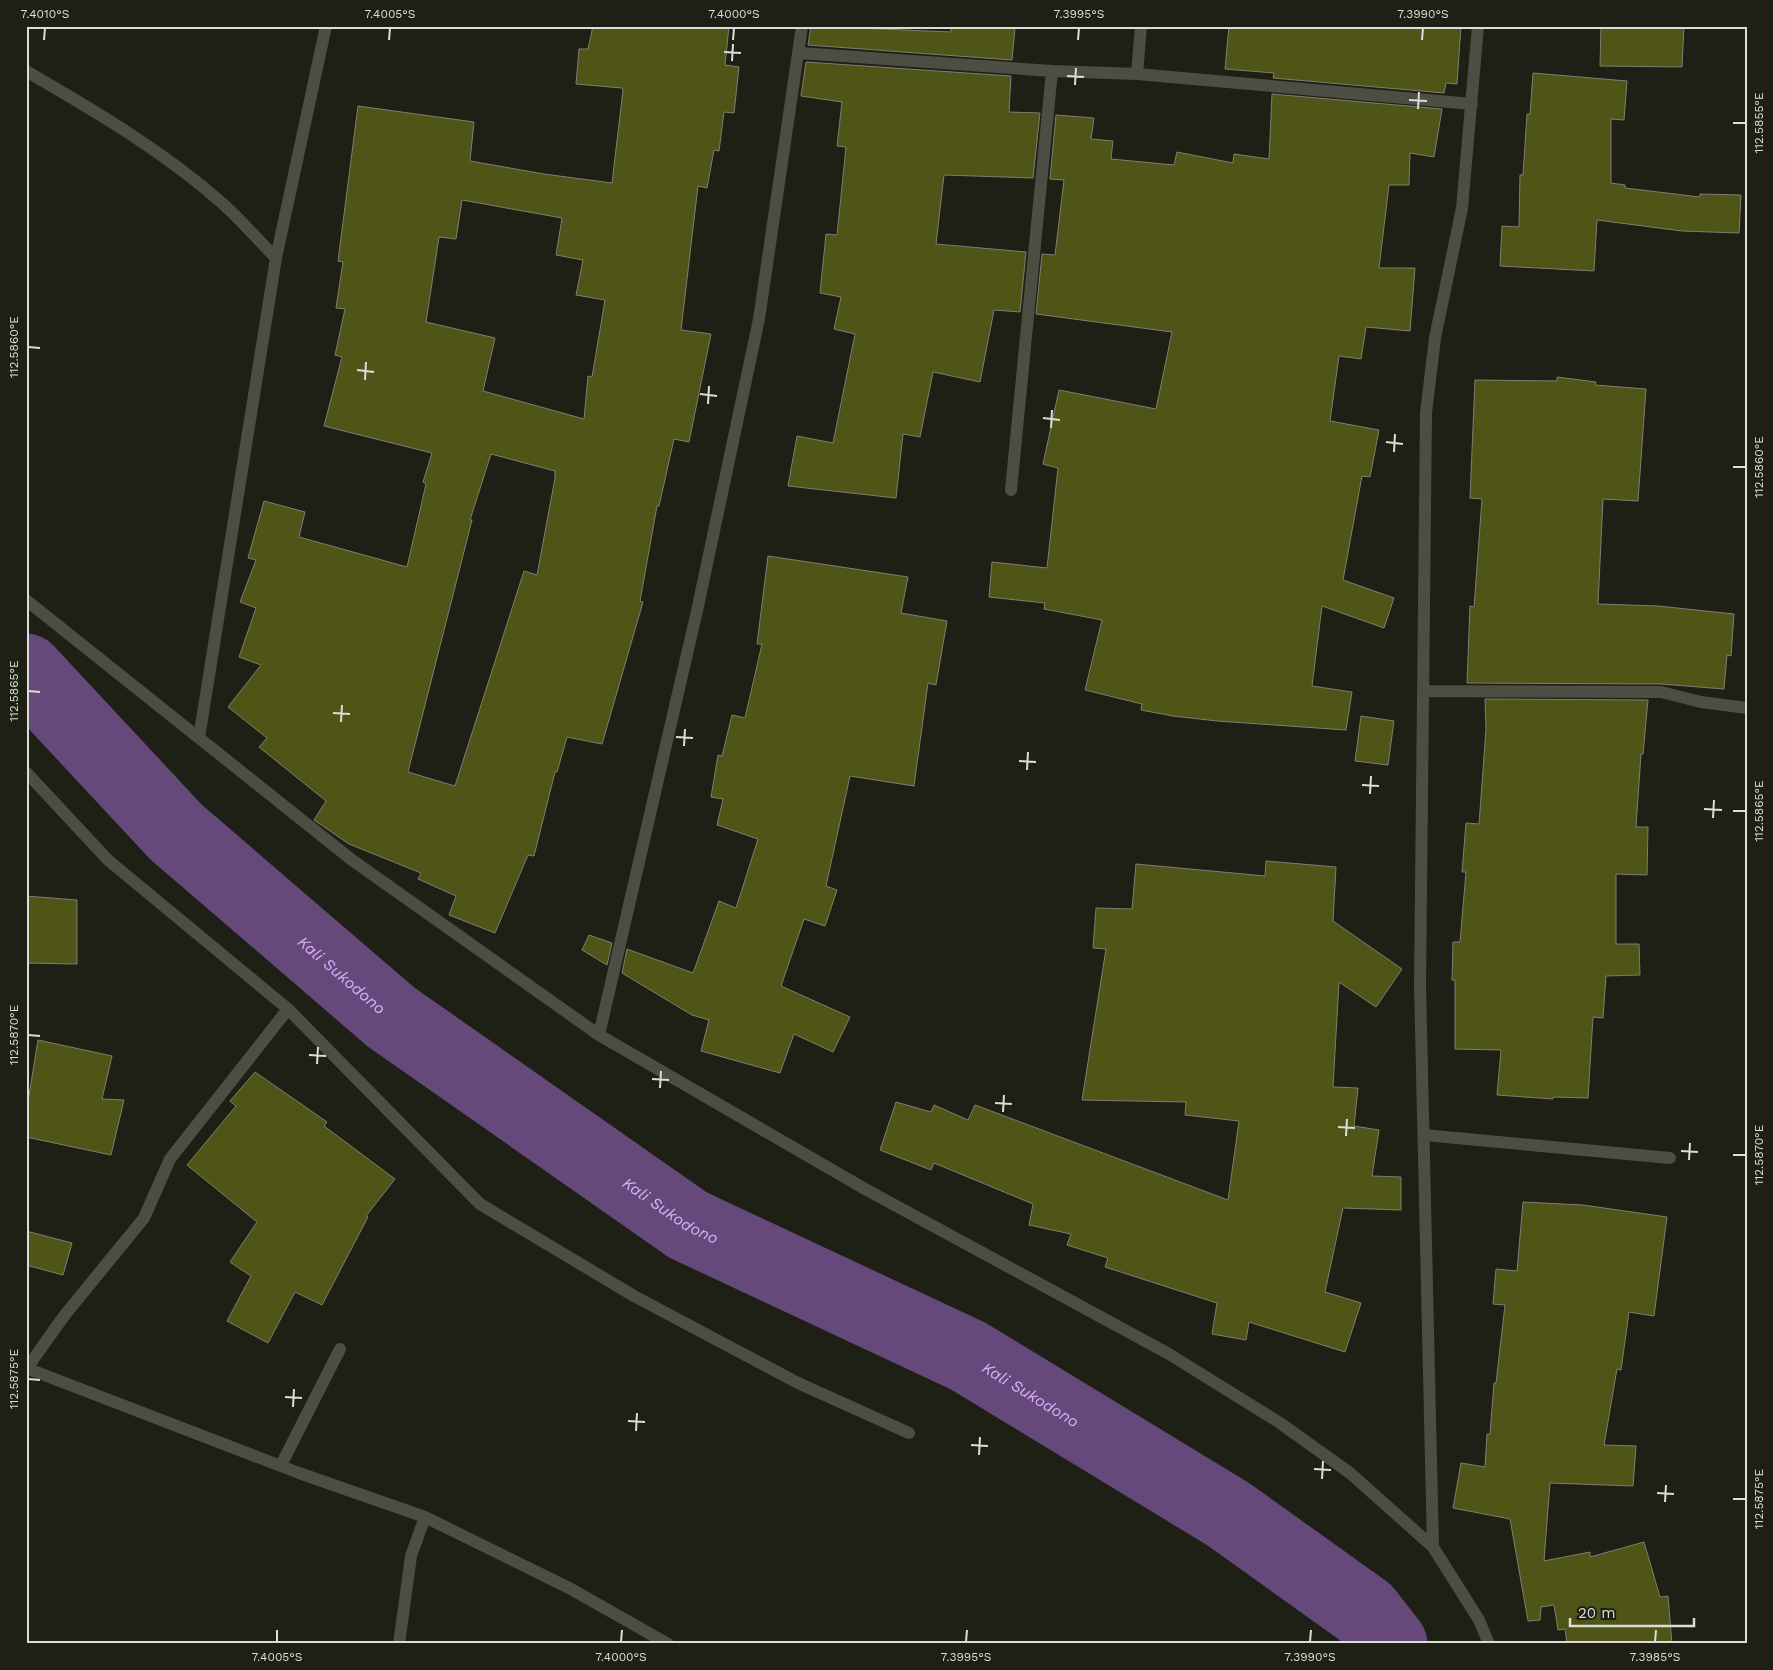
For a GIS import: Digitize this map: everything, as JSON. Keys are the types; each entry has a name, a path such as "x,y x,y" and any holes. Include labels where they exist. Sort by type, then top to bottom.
{"street":[{"path":"199,738 276,258 326,26"},
{"path":"599,1035 697,611 758,319 800,52 802,26"},
{"path":"1137,74 1141,26"},
{"path":"1434,1547 1420,986 1426,414 1435,338 1462,208 1478,26"},
{"path":"800,52 1052,71 1137,74 1472,104"},
{"path":"26,71 102,115 171,161 224,204 276,258"},
{"path":"1011,490 1052,71"},
{"path":"26,600 352,860 599,1035 865,1189 1169,1354 1280,1423 1350,1473 1434,1547 1479,1620 1489,1644"},
{"path":"1424,690 1661,692 1701,702 1747,708"},
{"path":"26,772 108,860 288,1010 480,1204 634,1296 789,1378 910,1433"},
{"path":"288,1010 170,1159 144,1218 64,1316 27,1368 281,1465 425,1517 571,1589 668,1644"},
{"path":"1424,1135 1670,1158"},
{"path":"281,1465 340,1349"},
{"path":"399,1644 411,1556 425,1517"}],"building":[{"path":"593,26 729,26 725,65 739,67 734,113 724,112 719,151 714,150 707,188 698,186 681,330 711,334 689,442 674,439 659,506 657,506 640,601 643,602 602,744 567,737 557,772 555,772 534,856 528,855 495,933 449,915 456,896 418,879 421,873 349,844 314,820 326,801 259,747 267,738 228,707 261,665 239,657 256,608 240,602 256,560 248,558 264,501 305,512 299,537 407,567 426,484 423,482 432,453 324,426 342,357 335,355 345,309 336,308 343,262 338,261 358,106 474,122 470,161 544,174 612,183 623,90 622,88 576,84 579,49 588,49","holes":["462,200 562,218 556,255 583,260 576,295 605,300 592,377 588,376 584,419 483,391 495,338 426,322 439,237 456,239","491,454 555,471 555,478 537,575 524,571 455,786 408,772 472,520 470,520"]},
{"path":"811,26 951,32 951,26 1015,28 1012,60 808,45"},
{"path":"1229,26 1461,26 1457,84 1446,83 1444,93 1273,78 1274,73 1225,69"},
{"path":"1601,26 1684,26 1682,67 1600,66"},
{"path":"806,62 1011,76 1009,112 1040,113 1033,178 944,175 936,244 1026,252 1020,312 994,310 980,382 933,372 920,437 903,434 896,498 788,486 797,436 833,443 855,334 834,329 841,297 820,293 826,234 837,235 846,147 837,146 842,102 801,96"},
{"path":"1533,73 1627,81 1624,120 1611,119 1611,183 1625,185 1625,188 1700,197 1700,194 1741,195 1739,233 1682,231 1597,220 1594,271 1500,266 1502,226 1519,227 1520,175 1523,175 1527,114 1530,114"},
{"path":"1272,94 1442,109 1434,157 1410,153 1409,185 1389,185 1379,268 1415,268 1410,331 1366,327 1361,359 1339,356 1330,421 1379,430 1370,477 1362,476 1343,580 1394,598 1384,628 1322,606 1312,686 1352,692 1346,730 1173,716 1141,710 1142,704 1085,690 1102,620 1044,609 1045,603 989,597 992,562 1047,568 1058,468 1043,464 1059,390 1156,409 1172,332 1036,314 1042,254 1055,255 1064,180 1050,179 1056,115 1094,118 1091,139 1113,141 1111,159 1174,165 1177,152 1233,163 1234,154 1269,159"},
{"path":"1557,377 1596,382 1595,385 1646,389 1638,501 1603,499 1598,604 1658,606 1734,614 1731,656 1727,655 1724,689 1661,684 1467,683 1470,606 1474,607 1482,499 1470,498 1475,380 1557,381"},
{"path":"768,556 908,577 901,613 947,621 936,685 928,683 914,786 850,776 826,886 837,890 825,926 804,919 781,986 850,1017 833,1052 794,1034 780,1073 701,1051 709,1020 692,1015 622,973 627,949 693,973 719,901 736,908 758,839 717,825 723,799 711,797 718,755 722,756 732,715 745,718 762,644 757,644"},
{"path":"1485,699 1648,700 1643,754 1641,754 1636,827 1648,827 1647,875 1616,874 1616,944 1639,944 1640,975 1606,976 1603,1018 1593,1017 1588,1098 1553,1097 1553,1099 1497,1095 1501,1050 1455,1049 1455,980 1452,980 1453,942 1460,942 1466,872 1462,872 1466,823 1479,824 1486,729"},
{"path":"1361,716 1394,721 1388,765 1355,761"},
{"path":"1266,861 1336,867 1333,921 1402,969 1376,1007 1339,982 1333,1087 1358,1088 1354,1126 1379,1130 1372,1176 1401,1177 1401,1210 1343,1208 1325,1292 1361,1303 1345,1352 1249,1322 1246,1340 1212,1334 1217,1303 1105,1267 1108,1258 1067,1245 1071,1234 1029,1225 1033,1204 934,1163 931,1170 880,1150 896,1102 931,1112 934,1105 968,1120 975,1105 1228,1200 1239,1121 1185,1115 1186,1102 1082,1100 1106,949 1093,948 1096,908 1132,909 1136,864 1265,876"},
{"path":"26,896 77,900 77,964 26,963"},
{"path":"589,935 612,943 607,965 582,950"},
{"path":"38,1040 112,1056 102,1099 124,1100 111,1155 26,1137 26,1114"},
{"path":"255,1072 327,1122 324,1126 395,1179 366,1216 368,1217 322,1305 295,1292 268,1343 227,1321 251,1276 230,1262 257,1222 187,1165 236,1106 230,1101"},
{"path":"1523,1202 1583,1205 1667,1217 1654,1316 1629,1312 1621,1370 1617,1369 1604,1445 1636,1446 1633,1486 1550,1483 1544,1561 1590,1552 1590,1557 1644,1542 1660,1597 1668,1596 1672,1644 1567,1644 1565,1629 1558,1630 1554,1605 1541,1607 1540,1620 1528,1621 1510,1519 1453,1508 1461,1463 1485,1467 1487,1434 1490,1434 1494,1383 1496,1383 1505,1305 1493,1304 1496,1269 1517,1271"},
{"path":"26,1231 72,1243 63,1275 26,1265"}],"waterway":[{"name":"Kali Sukodono","path":"26,671 176,832 391,1017 688,1225 968,1356 1228,1514 1365,1612 1390,1644"}]}
